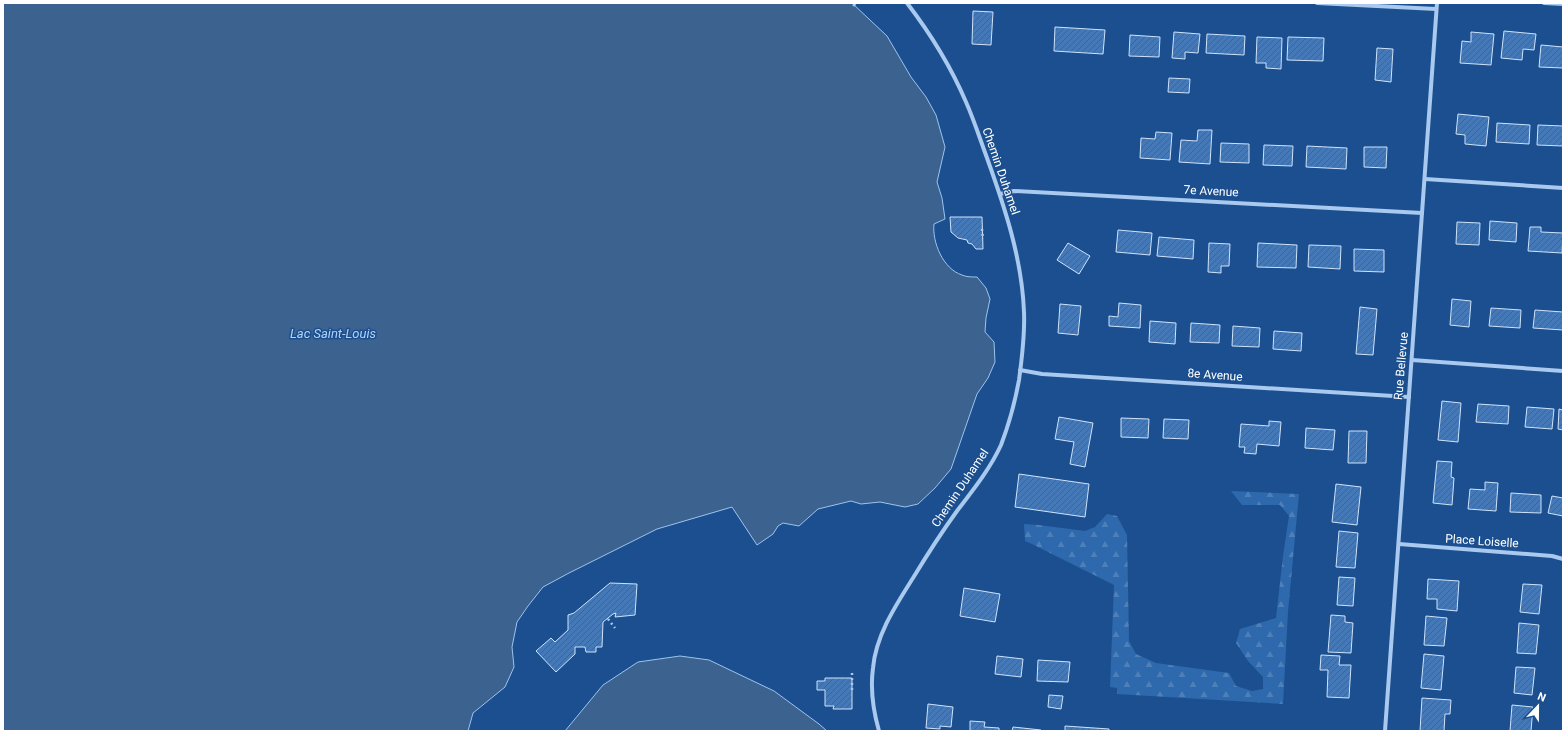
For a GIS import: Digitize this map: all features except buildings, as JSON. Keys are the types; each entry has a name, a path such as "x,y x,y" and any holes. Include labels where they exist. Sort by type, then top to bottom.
{"street":[{"name":"Chemin Duhamel","path":"879,731 871,693 876,653 884,628 920,567 955,514 978,484 1001,445 1010,418 1020,370 1024,326 1023,290 1015,248 1000,194 966,102 954,77 928,32 907,3"},
{"path":"1318,3 1436,9"},
{"name":"Rue Bellevue","path":"1385,731 1437,3"},
{"path":"1544,3 1563,4"},
{"path":"1425,178 1563,188"},
{"name":"7e Avenue","path":"1000,194 1014,191 1422,213"},
{"path":"1412,360 1563,371"},
{"name":"8e Avenue","path":"1020,370 1042,374 1409,397"},
{"name":"Place Loiselle","path":"1399,544 1552,556 1563,559"}],"path":[{"path":"982,229 982,239"},
{"path":"608,619 615,628"},
{"path":"852,672 852,690"}],"green space":[{"path":"1231,491 1299,494 1288,612 1283,704 1117,694 1117,688 1110,687 1114,585 1025,541 1024,524 1085,531 1095,527 1107,514 1117,516 1127,535 1129,641 1136,654 1156,663 1229,673 1236,686 1252,691 1263,689 1263,677 1248,661 1236,643 1240,629 1276,618 1289,516 1280,505 1242,505"}],"water":[{"name":"Lac Saint-Louis","path":"3,3 852,3 887,36 911,77 926,97 936,115 945,147 937,182 942,198 945,219 934,224 937,246 944,261 955,272 965,276 977,277 986,288 990,299 985,332 994,342 995,362 988,378 977,394 951,469 935,488 918,504 905,507 880,502 861,504 851,501 818,509 799,526 783,523 778,526 773,534 757,545 732,507 657,529 543,587 517,622 512,647 514,667 505,687 473,713 468,731 3,731"},
{"path":"680,656 709,660 774,691 827,731 565,731 603,685 638,662"}]}
